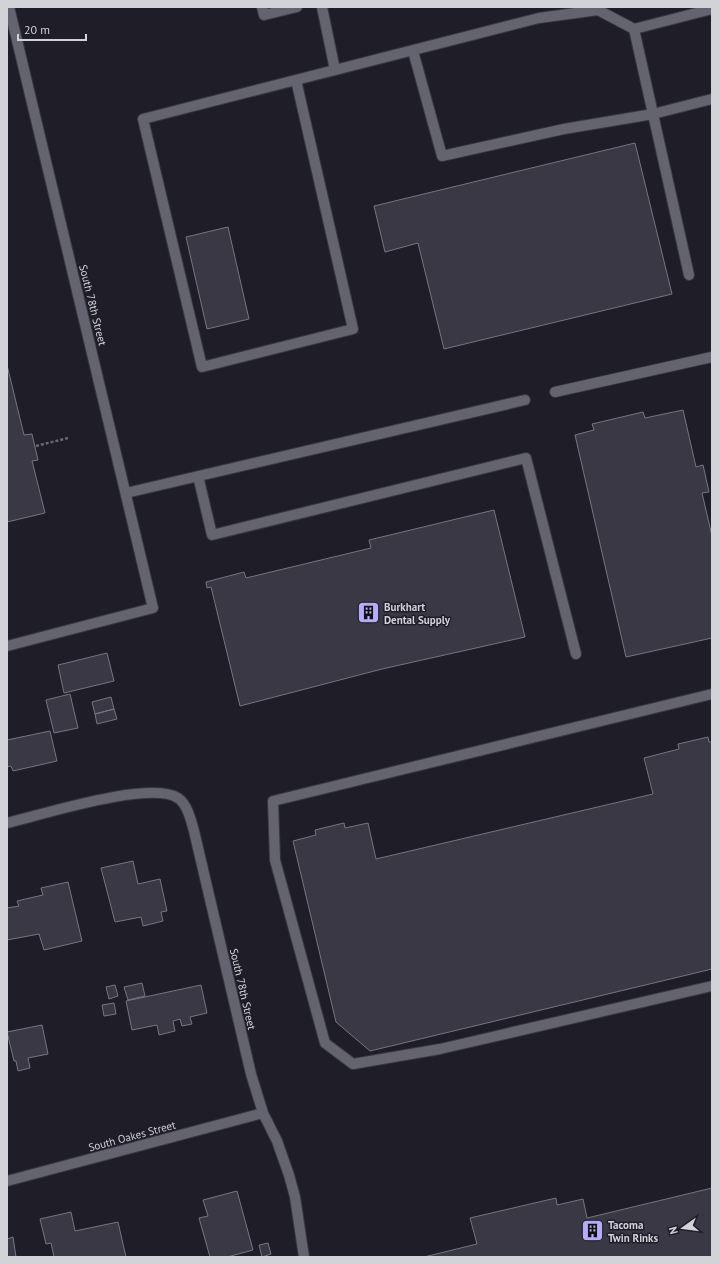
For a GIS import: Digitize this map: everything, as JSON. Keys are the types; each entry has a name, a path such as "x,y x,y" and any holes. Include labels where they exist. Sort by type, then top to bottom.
{"street":[{"name":"South 78th Street","path":"7,646 153,608 9,7"},
{"path":"262,7 264,15 297,7"},
{"path":"322,7 335,70"},
{"path":"296,80 353,329 202,367 143,119 539,18 598,10 634,29 712,9"},
{"path":"634,29 689,275"},
{"path":"412,51 442,156 564,129 653,114 712,100"},
{"path":"555,392 712,357"},
{"path":"126,493 525,400"},
{"path":"198,476 212,536 526,458 576,654"},
{"path":"712,694 632,712 273,801 275,860 325,1043 353,1064 440,1049 712,986"},
{"name":"South 78th Street","path":"7,823 105,799 136,794 163,794 178,798 186,808 196,839 251,1074 264,1113 277,1141 295,1197 304,1257"},
{"name":"South Oakes Street","path":"7,1181 264,1113"}],"path":[{"path":"36,446 68,438"}],"building":[{"path":"635,143 672,294 444,349 418,243 385,252 374,206"},
{"path":"228,227 249,319 207,329 186,237"},
{"path":"7,365 24,435 32,434 38,460 32,461 45,513 7,522"},
{"path":"683,410 696,467 703,465 709,492 702,493 712,536 712,638 626,657 575,435 594,430 592,424 643,412 645,418"},
{"name":"Burkhart Dental Supply","path":"494,510 525,637 382,669 240,706 211,587 207,588 206,582 244,572 246,578 371,548 369,540"},
{"path":"107,653 114,681 64,693 58,665"},
{"path":"70,694 78,728 54,733 46,700"},
{"path":"111,697 114,709 95,714 92,702"},
{"path":"114,709 117,719 97,724 95,714"},
{"path":"50,731 57,761 13,771 11,766 7,767 7,740"},
{"path":"708,737 709,742 712,742 712,969 370,1051 336,1022 293,841 316,835 315,830 344,823 345,828 368,823 376,859 653,794 644,758 679,749 678,744"},
{"path":"133,861 138,884 160,879 167,911 161,912 163,921 143,926 141,917 115,922 101,868"},
{"path":"68,882 82,941 44,950 39,934 7,940 7,908 19,906 17,901 43,895 41,888"},
{"path":"142,983 145,996 128,1000 124,987"},
{"path":"115,985 118,996 109,999 106,987"},
{"path":"201,985 207,1013 190,1017 192,1024 182,1026 180,1019 173,1021 175,1031 159,1035 157,1025 132,1030 126,1001"},
{"path":"114,1003 116,1014 104,1016 102,1005"},
{"path":"42,1025 48,1054 28,1058 30,1068 18,1071 7,1032"},
{"name":"Tacoma Twin Rinks","path":"712,1188 712,1257 424,1257 477,1244 470,1218 556,1198 557,1205 583,1199 587,1218"},
{"path":"237,1191 253,1250 227,1257 210,1257 199,1218 208,1216 203,1200"},
{"path":"71,1212 75,1231 118,1222 126,1257 54,1257 51,1243 46,1244 40,1219"},
{"path":"13,1237 16,1257 7,1257 7,1239"},
{"path":"268,1243 271,1254 262,1257 259,1245"}],"place":[{"name":"Burkhart Dental Supply","path":"368,613"},
{"name":"Tacoma Twin Rinks","path":"593,1231"}]}
